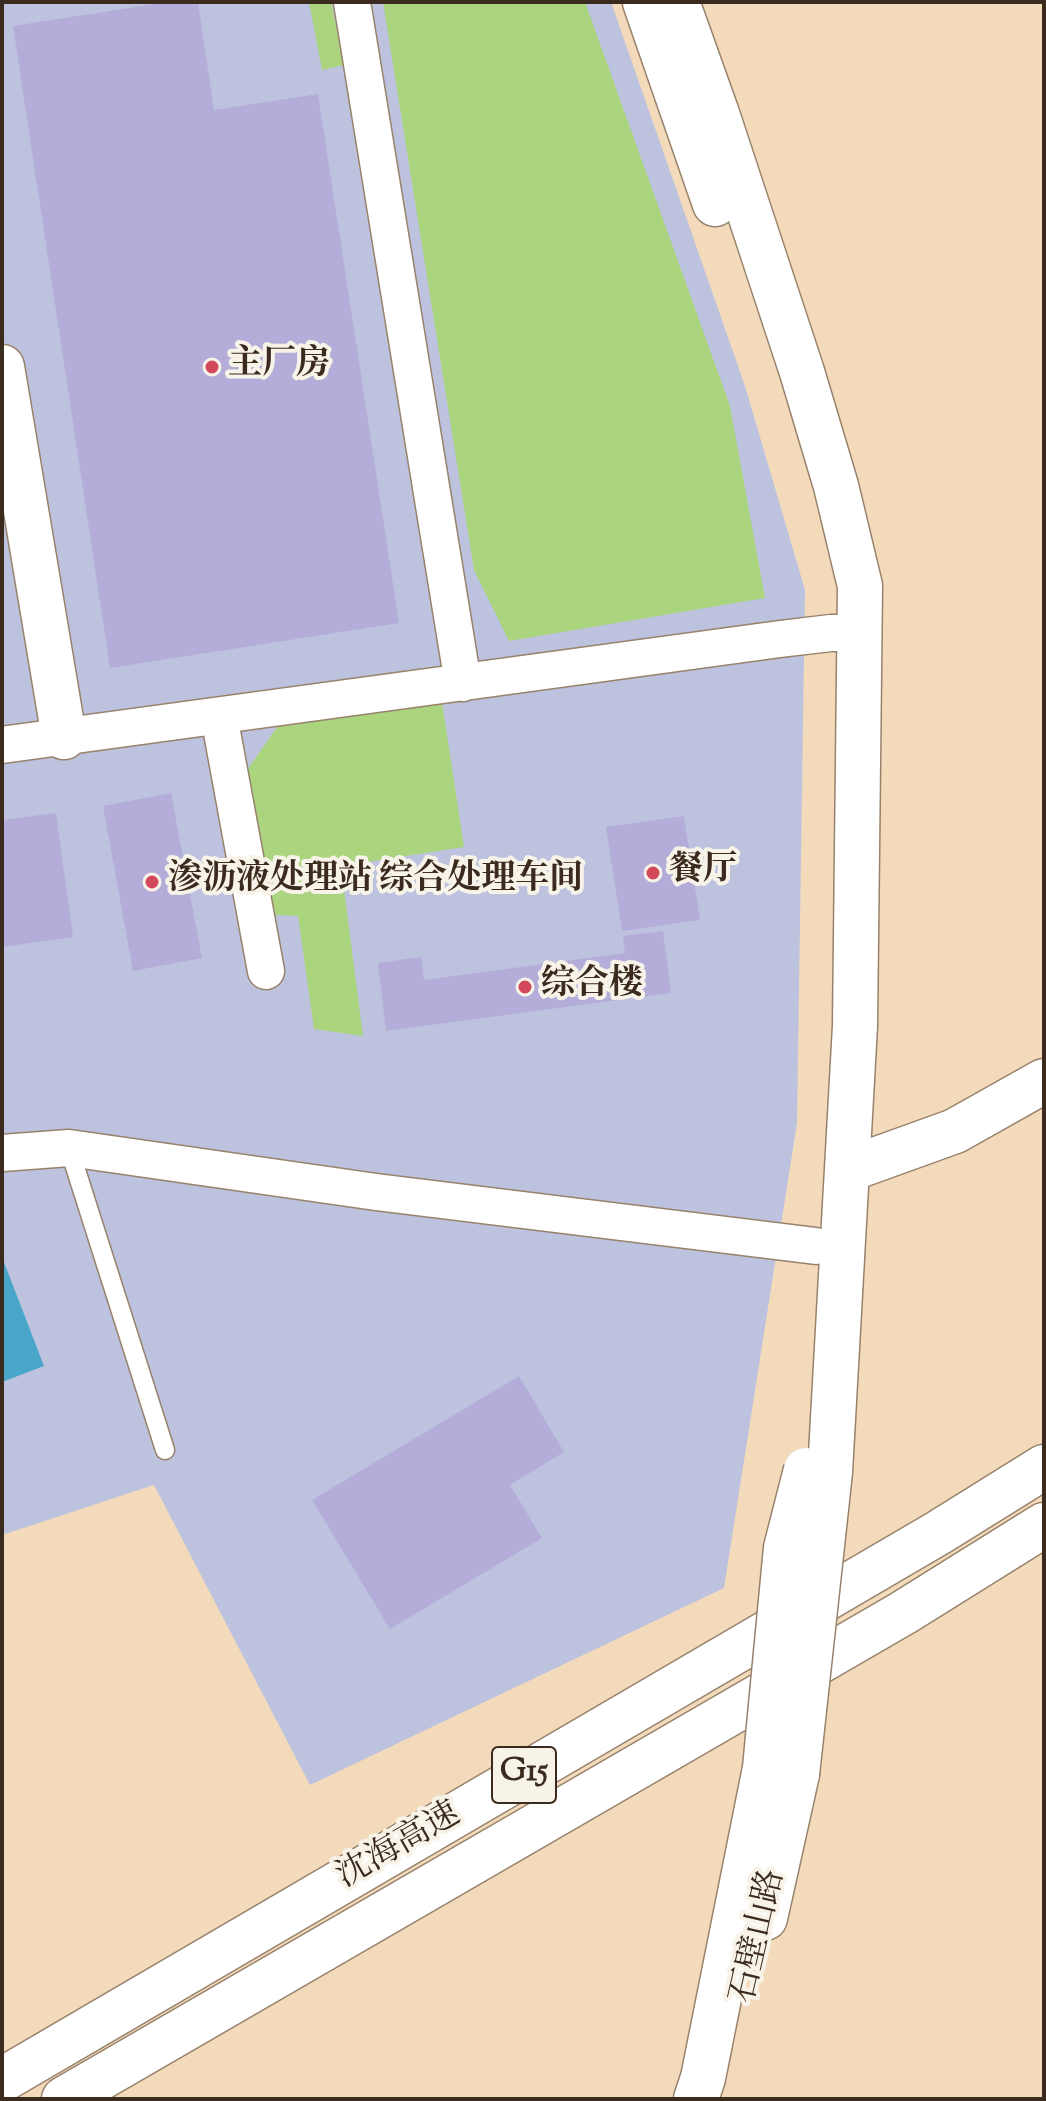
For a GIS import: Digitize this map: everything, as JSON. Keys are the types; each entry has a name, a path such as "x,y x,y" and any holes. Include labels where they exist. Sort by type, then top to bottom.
{"main road":[{"path":"645,2 773,369 845,633 855,1026 847,1170 818,1471 781,1771 696,2099"},
{"path":"677,2 732,159 836,486 860,586 845,633 827,982 816,1246 818,1471"},
{"path":"2,367 64,737"},
{"path":"847,1170 955,1131 1044,1081"},
{"name":"沈海高速","path":"2,2080 938,1533 1044,1467"},
{"name":"沈海高速","path":"64,2099 903,1613 1044,1525"},
{"name":"石壁山路","path":"721,2099 733,2063 781,1771"}],"street":[{"path":"352,2 463,683"},
{"path":"2,745 845,633"},
{"path":"219,716 266,971"},
{"path":"2,1153 69,1148 376,1192 816,1246"}],"lane":[{"path":"69,1148 165,1450"}],"shaded area":[{"path":"2,2 611,2 745,386 805,590 797,1123 724,1588 310,1785 154,1485 2,1535"}],"green space":[{"path":"309,2 331,2 344,65 322,70"},
{"path":"383,2 585,2 730,406 765,598 509,641 474,570"},
{"path":"442,702 464,847 341,866 363,1036 314,1029 298,916 274,915 242,777 278,726"}],"water":[{"path":"2,1257 44,1366 2,1382"}],"building":[{"name":"主厂房","path":"168,2 198,2 214,110 318,94 399,623 110,668 13,26"},
{"name":"渗沥液处理站 综合处理车间","path":"171,793 202,958 133,971 103,806"},
{"path":"56,813 73,937 2,947 2,820"},
{"name":"餐厅","path":"684,816 700,920 622,931 606,827"},
{"name":"综合楼","path":"663,931 671,993 386,1031 378,963 421,957 424,980 625,953 623,936"},
{"path":"519,1376 564,1452 510,1485 542,1538 390,1629 312,1500"}],"place":[{"name":"主厂房","path":"212,367"},
{"name":"餐厅","path":"653,873"},
{"name":"渗沥液处理站 综合处理车间","path":"152,882"},
{"name":"综合楼","path":"525,987"}]}
